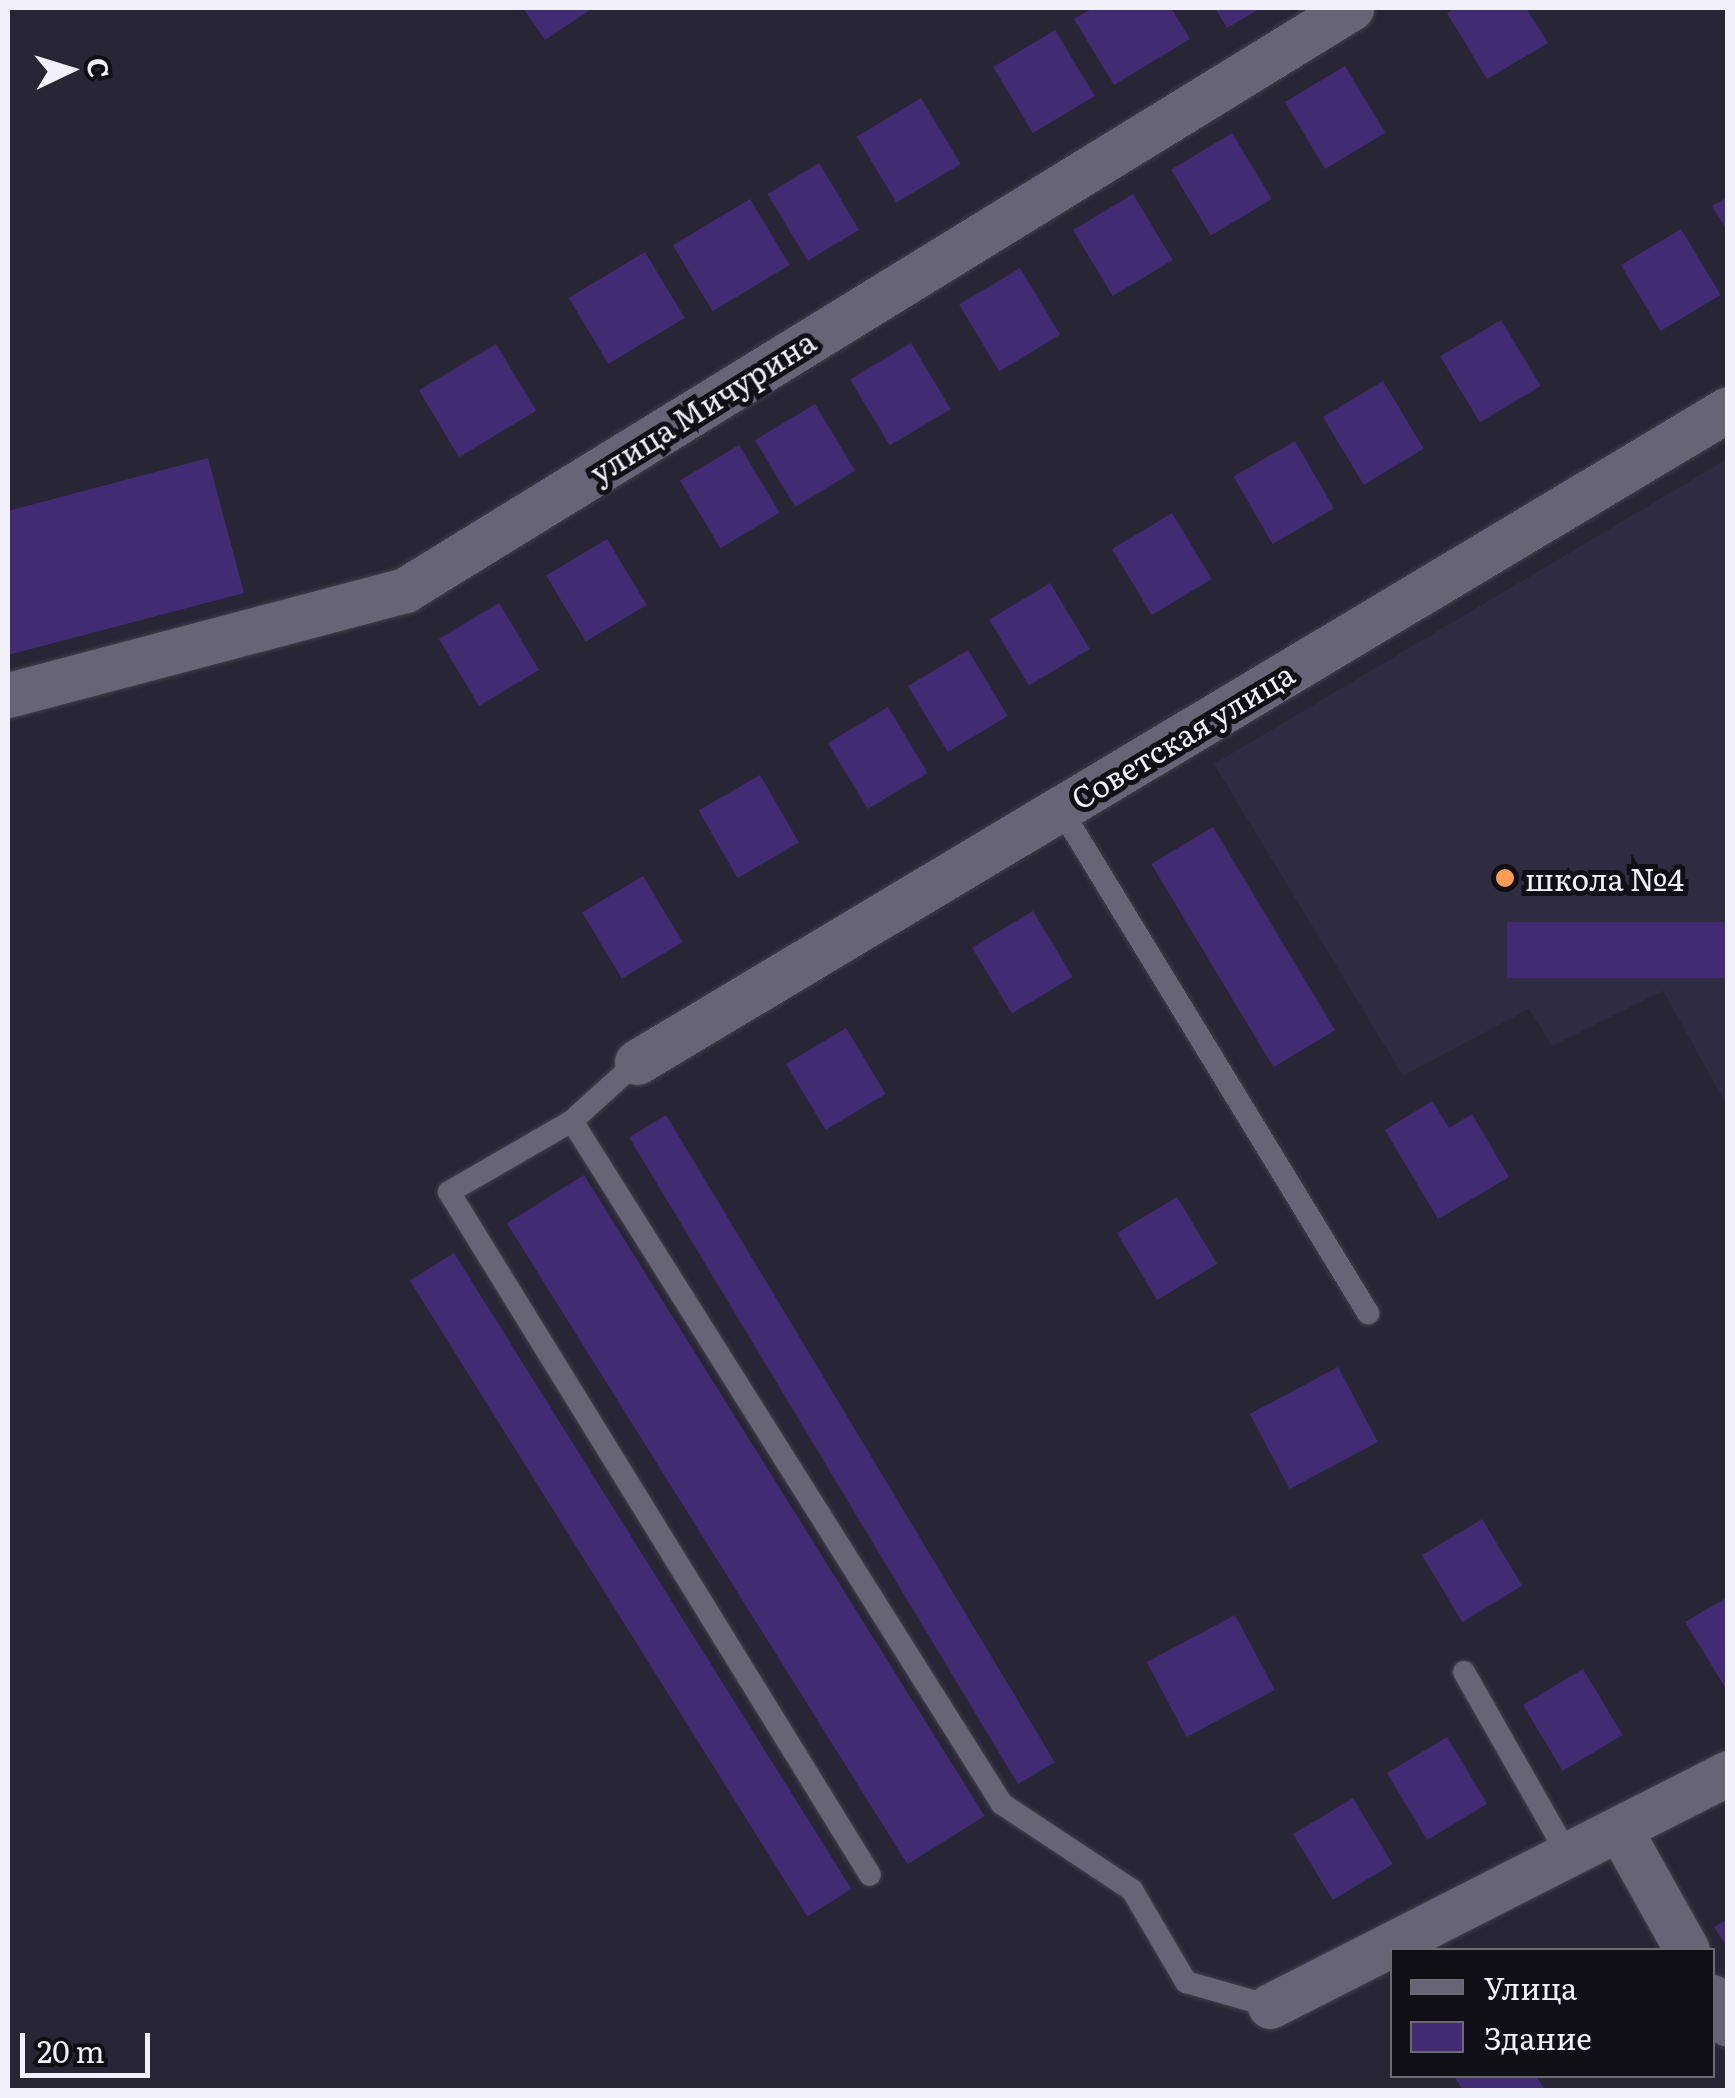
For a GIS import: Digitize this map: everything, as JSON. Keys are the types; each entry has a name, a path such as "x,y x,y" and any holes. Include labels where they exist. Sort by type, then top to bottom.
{"street":[{"name":"улица Мичурина","path":"8,695 405,590 1351,8"},
{"name":"Советская улица","path":"637,1062 1728,408"},
{"path":"1270,2006 1728,1773"},
{"path":"1620,1830 1686,1948"},
{"path":"1715,2002 1728,2024"}],"lane":[{"path":"1060,808 1368,1313"},
{"path":"637,1062 572,1121 449,1192 870,1874"},
{"path":"572,1121 1002,1804 1132,1890 1186,1982 1270,2006"},
{"path":"1464,1672 1568,1856"}],"shaded area":[{"name":"школа №4","path":"1727,459 1727,1106 1663,991 1552,1046 1529,1009 1403,1076 1214,764"}],"building":[{"path":"523,8 593,8 545,40"},
{"path":"1093,8 1171,8 1190,39 1114,85 1074,19"},
{"path":"1215,8 1261,8 1227,28"},
{"path":"1456,8 1526,8 1548,43 1487,79 1447,13"},
{"path":"1055,30 1095,96 1033,133 993,67"},
{"path":"1345,66 1385,133 1325,169 1285,102"},
{"path":"921,98 961,164 896,203 857,137"},
{"path":"1232,133 1272,199 1211,236 1171,170"},
{"path":"819,163 859,230 808,261 768,194"},
{"path":"1133,194 1173,260 1113,296 1073,230"},
{"path":"1728,197 1728,232 1712,206"},
{"path":"750,199 790,265 713,311 673,245"},
{"path":"1681,229 1721,295 1661,331 1621,265"},
{"path":"645,252 685,318 608,364 569,298"},
{"path":"1020,268 1060,335 999,371 959,305"},
{"path":"1501,320 1541,386 1480,423 1440,357"},
{"path":"911,343 951,409 890,446 850,380"},
{"path":"496,344 536,411 459,457 419,390"},
{"path":"1383,381 1424,449 1364,485 1323,417"},
{"path":"815,404 855,471 795,507 755,440"},
{"path":"1295,441 1334,509 1273,544 1234,476"},
{"path":"739,445 780,513 721,548 680,481"},
{"path":"208,458 244,593 8,655 8,511"},
{"path":"1172,513 1212,579 1152,615 1112,549"},
{"path":"607,539 647,605 586,642 546,576"},
{"path":"1050,583 1090,649 1029,686 989,620"},
{"path":"499,603 539,670 479,706 439,639"},
{"path":"968,650 1008,716 948,752 908,686"},
{"path":"888,707 928,773 868,809 828,743"},
{"path":"760,775 799,843 738,878 699,811"},
{"path":"1213,827 1335,1030 1273,1067 1151,864"},
{"path":"643,876 683,942 622,979 582,913"},
{"path":"1033,911 1073,977 1012,1014 972,948"},
{"path":"1507,922 1728,922 1728,978 1507,978"},
{"path":"846,1028 886,1094 826,1130 786,1064"},
{"path":"1432,1101 1449,1128 1472,1114 1509,1177 1438,1219 1385,1130"},
{"path":"666,1115 1055,1762 1018,1784 629,1137"},
{"path":"584,1175 985,1816 907,1864 507,1223"},
{"path":"1177,1197 1217,1264 1157,1300 1117,1233"},
{"path":"454,1253 851,1889 807,1917 410,1281"},
{"path":"1338,1367 1378,1442 1290,1489 1250,1414"},
{"path":"1482,1519 1522,1586 1462,1622 1422,1555"},
{"path":"1728,1597 1728,1692 1685,1622"},
{"path":"1235,1615 1275,1690 1187,1737 1147,1662"},
{"path":"1583,1669 1623,1735 1563,1771 1523,1705"},
{"path":"1447,1737 1487,1804 1427,1840 1387,1773"},
{"path":"1353,1798 1393,1864 1333,1900 1293,1834"},
{"path":"1728,1919 1728,1949 1714,1927"},
{"path":"1455,2078 1537,2078 1545,2090 1463,2090"}],"place":[{"name":"школа №4","path":"1505,878"}]}
